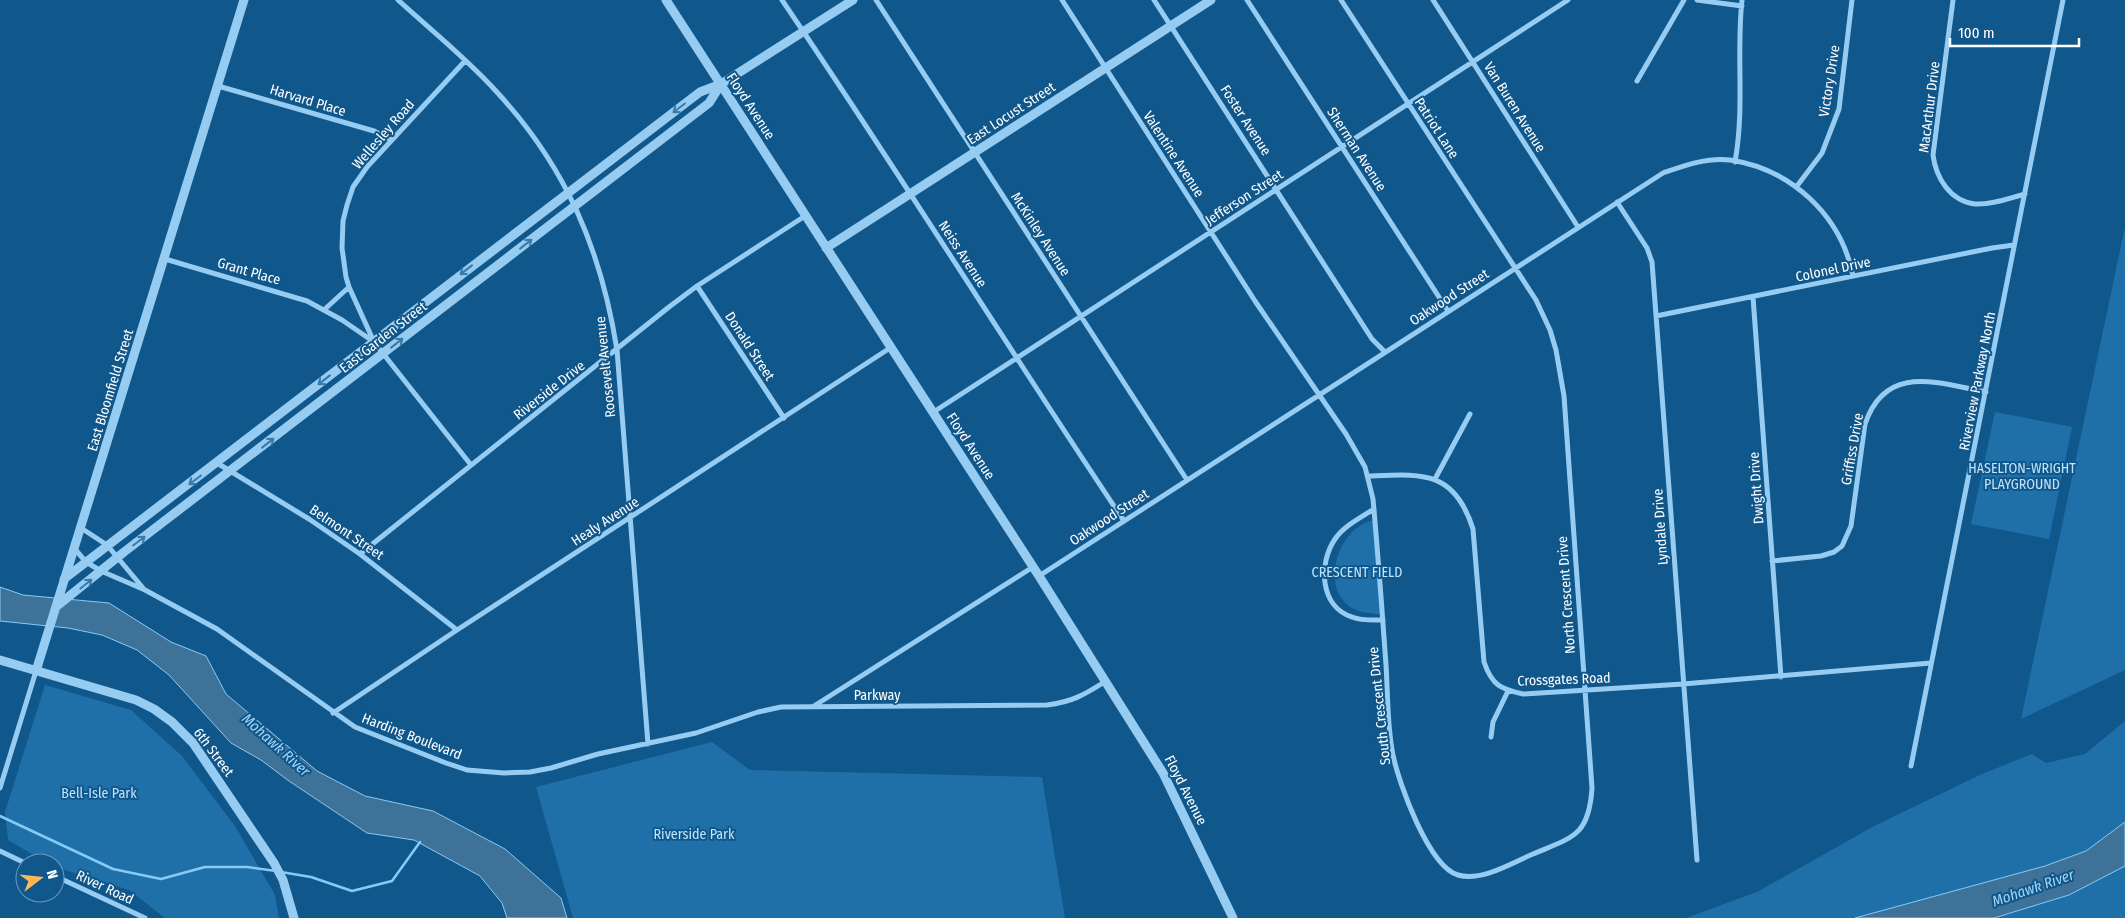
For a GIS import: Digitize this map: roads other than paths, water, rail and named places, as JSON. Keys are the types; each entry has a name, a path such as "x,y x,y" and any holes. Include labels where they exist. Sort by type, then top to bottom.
{"street":[{"name":"East Bloomfield Street","path":"0,788 244,0"},
{"name":"Roosevelt Avenue","path":"398,0 495,90 526,127 569,191 601,276 611,310 617,350 648,744"},
{"name":"Floyd Avenue","path":"666,0 1039,576 1163,773 1233,918"},
{"name":"Neiss Avenue","path":"782,0 911,195 1015,359 1124,521"},
{"name":"East Garden Street","path":"64,579 700,92 721,84 853,0"},
{"name":"McKinley Avenue","path":"876,0 1187,480"},
{"name":"Valentine Avenue","path":"1062,0 1318,395"},
{"name":"Foster Avenue","path":"1154,0 1372,339 1385,352"},
{"name":"East Locust Street","path":"826,248 1211,0"},
{"name":"Sherman Avenue","path":"1247,0 1448,311"},
{"name":"Patriot Lane","path":"1341,0 1514,269"},
{"name":"Van Buren Avenue","path":"1433,0 1578,227"},
{"name":"Jefferson Street","path":"932,413 1568,0"},
{"path":"1637,81 1684,0"},
{"path":"1697,0 1742,3 1741,107 1735,162"},
{"name":"Victory Drive","path":"1797,186 1822,153 1839,109 1852,0"},
{"name":"MacArthur Drive","path":"1953,0 1933,155 1938,178 1948,191 1965,201 1976,204 2025,194"},
{"name":"Riverview Parkway North","path":"1911,766 2062,0"},
{"name":"Wellesley Road","path":"465,61 367,167 353,188 343,221 342,248 349,287 374,342 471,465"},
{"name":"East Garden Street","path":"57,606 118,557 709,104 721,84"},
{"name":"Harvard Place","path":"218,86 365,129 391,140"},
{"name":"Oakwood Street","path":"1039,576 1662,173 1706,161 1735,162 1765,169 1784,178 1797,186 1818,206 1832,224 1853,276"},
{"name":"Lyndale Drive","path":"1617,202 1647,248 1652,262 1697,860"},
{"name":"Riverside Drive","path":"360,554 697,286 805,216"},
{"name":"Colonel Drive","path":"1656,316 1992,248 2014,246"},
{"name":"Grant Place","path":"165,259 285,293 325,309 374,342"},
{"name":"North Crescent Drive","path":"1462,876 1484,874 1560,843 1582,828 1591,809 1592,788 1564,396 1558,358 1550,330 1536,300 1514,269"},
{"name":"Donald Street","path":"697,286 784,418"},
{"path":"325,309 349,287"},
{"name":"Dwight Drive","path":"1753,297 1780,677"},
{"name":"Healy Avenue","path":"333,713 890,348"},
{"name":"Griffiss Drive","path":"1772,561 1821,556 1834,552 1842,546 1852,526 1865,424 1870,409 1880,396 1893,387 1908,381 1923,380 1986,392"},
{"path":"1318,395 1346,434 1368,476"},
{"path":"1435,479 1470,414"},
{"name":"Belmont Street","path":"217,463 309,519 360,554 457,630"},
{"name":"Crossgates Road","path":"1368,476 1415,474 1435,479 1453,492 1468,514 1472,529 1484,662 1497,685 1508,691 1523,694 1683,684 1931,663"},
{"name":"South Crescent Drive","path":"1368,476 1374,510 1391,738 1399,778 1412,810 1437,860 1447,870 1462,876"},
{"path":"1374,510 1352,523 1339,534 1327,554 1324,569 1328,595 1339,611 1352,617 1383,620"},
{"name":"Harding Boulevard","path":"81,528 107,545 144,590"},
{"name":"Harding Boulevard","path":"74,548 86,562 101,571 144,590 217,629 333,713 371,735 446,763 467,770 504,773 530,772 552,768 598,754 648,744"},
{"path":"814,707 1033,567"},
{"name":"6th Street","path":"0,660 136,700 154,709 172,722 193,743 274,863 283,880 294,918"},
{"name":"Parkway","path":"648,744 696,733 758,712 781,707 1047,706 1066,703 1080,698 1106,681"},
{"path":"1491,737 1493,722 1508,691"},
{"path":"0,851 15,858"},
{"name":"River Road","path":"65,881 145,918"}],"water":[{"name":"Mohawk River","path":"0,587 23,595 109,603 171,642 206,656 226,694 317,771 365,796 433,811 505,849 561,898 567,918 507,918 502,903 480,876 414,840 367,833 261,760 231,743 169,675 137,650 102,635 68,628 0,621"},
{"name":"Mohawk River","path":"2125,822 2125,866 2069,895 1994,918 1855,918 2045,866 2086,851"}],"waterway":[{"path":"0,816 113,869 161,879 205,867 247,867 276,871"},
{"path":"281,872 311,877 352,891 392,881 420,842"}],"park label":[{"name":"HASELTON-WRIGHT PLAYGROUND","path":"2022,476"},
{"name":"CRESCENT FIELD","path":"1357,572"},
{"name":"Bell-Isle Park","path":"99,793"},
{"name":"Riverside Park","path":"694,834"}]}
